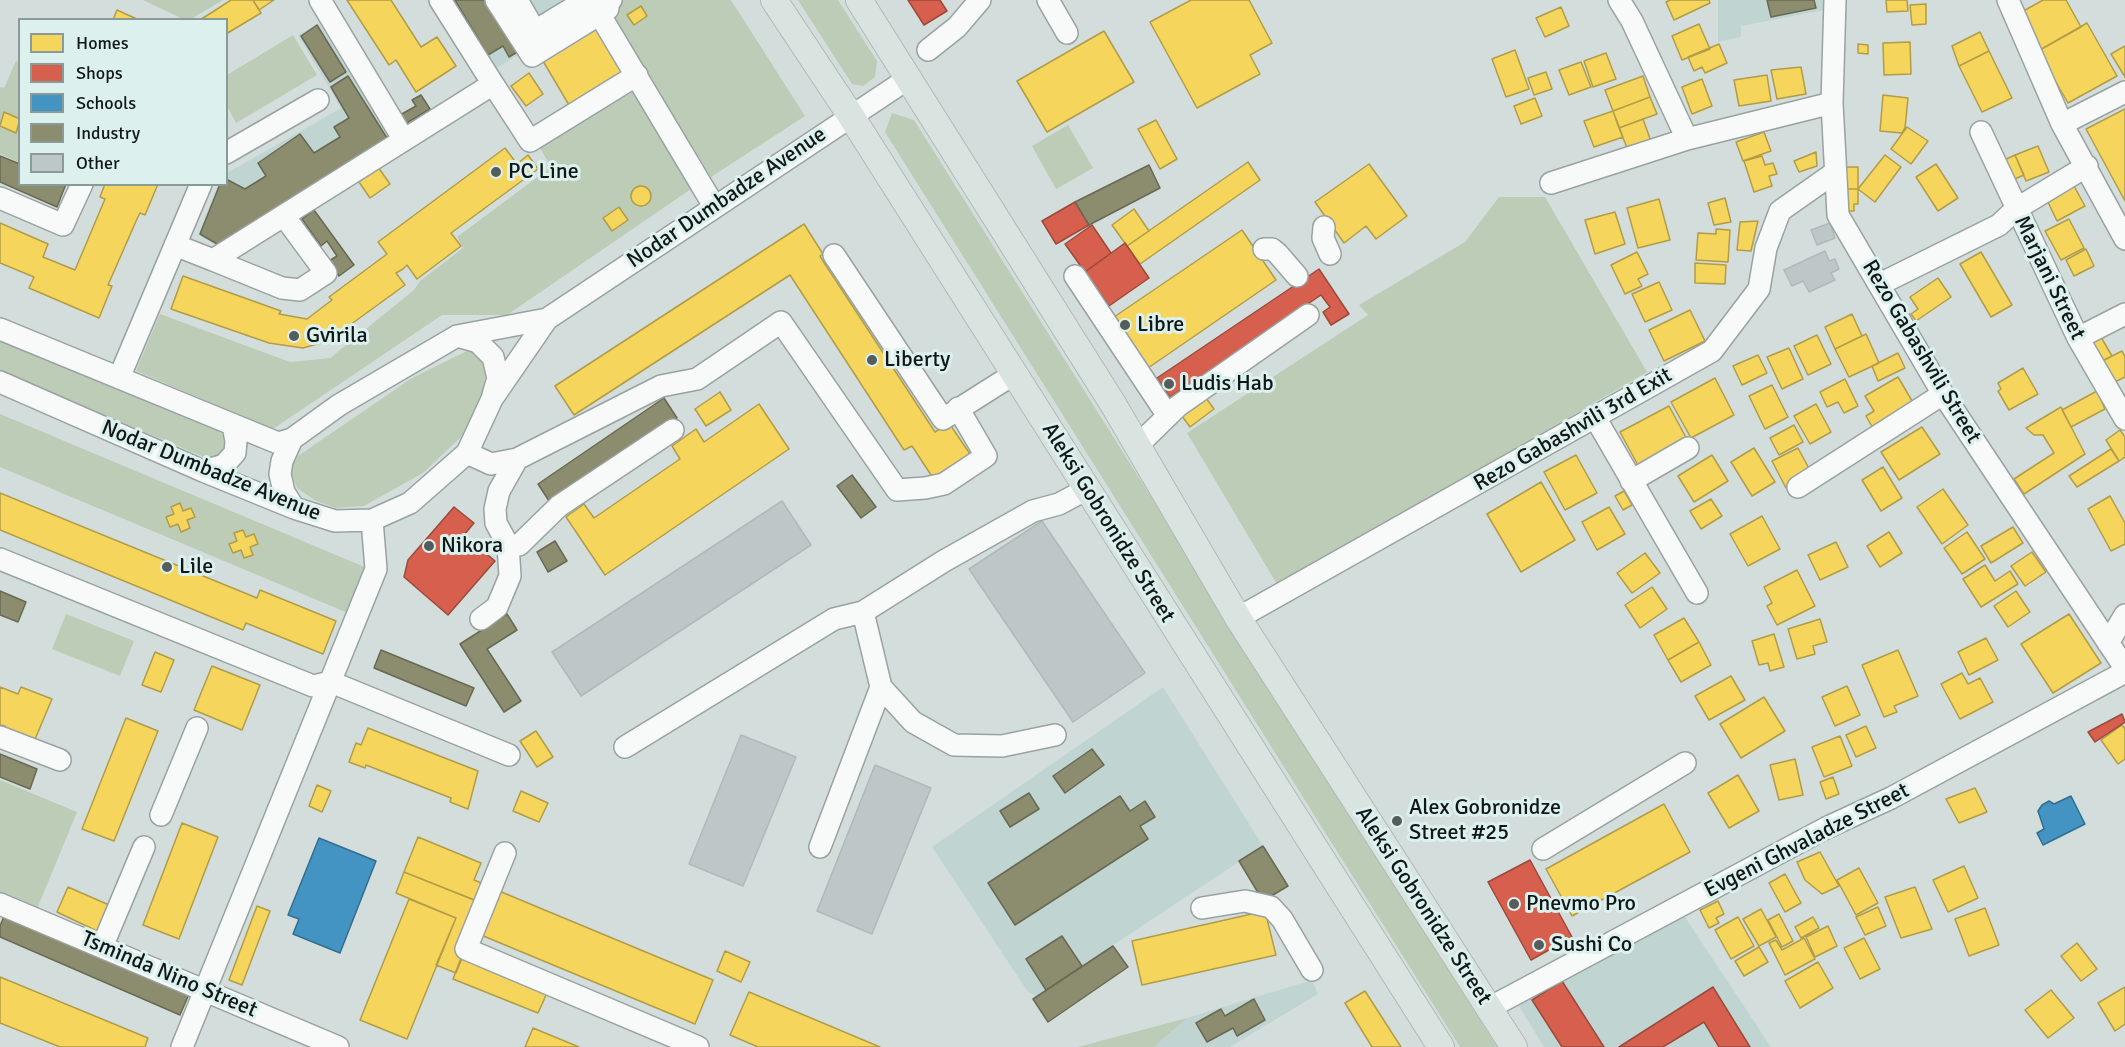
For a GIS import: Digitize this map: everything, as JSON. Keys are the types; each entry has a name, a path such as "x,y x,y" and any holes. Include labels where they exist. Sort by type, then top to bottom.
{"main road":[{"name":"Aleksi Gobronidze Street","path":"774,0 851,116 1441,1047"},
{"name":"Aleksi Gobronidze Street","path":"859,0 1137,446 1238,618 1514,1047"}],"street":[{"path":"320,0 404,140"},
{"path":"440,0 530,141 637,75"},
{"path":"496,0 532,56 597,4"},
{"path":"517,0 535,31 597,4"},
{"path":"927,50 957,27 980,0"},
{"path":"1048,0 1067,33"},
{"path":"1619,0 1632,21 1687,139"},
{"name":"Rezo Gabashvili Street","path":"1835,0 1832,103 1838,215 1943,394 2125,670"},
{"path":"2008,0 2062,124 2125,239"},
{"path":"597,4 714,206"},
{"name":"Nodar Dumbadze Avenue","path":"0,382 203,471 294,508 335,521 372,520 410,503 467,453 492,399 547,319 909,78"},
{"path":"213,260 493,84"},
{"path":"2062,124 2125,92"},
{"path":"228,152 318,100"},
{"path":"1551,183 1687,139 1832,103"},
{"name":"Marjani Street","path":"1981,132 2078,338 2125,419"},
{"path":"1880,284 1999,225 2016,209 2087,166"},
{"name":"Rezo Gabashvili 3rd Exit","path":"1238,618 1596,419 1712,351 1759,289 1766,248 1780,212 1834,173"},
{"path":"0,198 63,225 81,186"},
{"path":"119,378 200,186"},
{"path":"175,245 282,288 300,290 326,273 284,216"},
{"path":"1324,227 1323,238 1330,254"},
{"path":"1264,249 1272,249 1297,276"},
{"path":"834,255 943,419 1014,374"},
{"path":"1075,276 1168,416"},
{"path":"2078,338 2125,314"},
{"path":"1137,446 1178,406 1308,315"},
{"name":"Nodar Dumbadze Avenue","path":"292,439 339,405 457,336 547,319"},
{"path":"467,453 491,464 517,459 661,387 697,379 781,322 897,490 944,484 986,456 958,408"},
{"path":"0,329 278,443 292,439"},
{"path":"457,336 478,342 493,357 498,378 492,399"},
{"path":"1798,487 1943,394"},
{"path":"1596,419 1697,593"},
{"path":"203,471 224,465 235,453 236,441 233,425"},
{"path":"508,545 519,545 559,506 673,430"},
{"path":"292,439 282,461 280,474 284,492 294,508"},
{"path":"1631,481 1688,448"},
{"path":"481,619 497,607 504,595 510,576 508,545 496,523 495,509 499,491 517,459"},
{"path":"625,747 834,619 863,612 944,561 1034,511 1059,504 1087,489"},
{"path":"182,1047 376,569 372,520"},
{"path":"0,559 313,686 331,682 509,755"},
{"path":"863,612 880,687 913,722 954,745 1002,746 1055,735"},
{"path":"2108,643 2125,615"},
{"name":"Evgeni Ghvaladze Street","path":"1489,1008 1826,828 1892,798 2125,670"},
{"path":"820,848 880,687"},
{"path":"161,815 197,728"},
{"path":"0,737 60,760"},
{"path":"1543,849 1685,763"},
{"path":"102,947 144,847"},
{"path":"505,853 466,948 698,1047"},
{"path":"1202,908 1245,901 1271,907 1282,919 1312,970"},
{"name":"Tsminda Nino Street","path":"0,904 338,1047"}],"shaded area":[{"path":"446,0 579,0 526,50 490,72"},
{"path":"1718,0 1826,0 1825,10 1741,26 1741,37 1718,42"},
{"path":"319,23 389,138 219,247 198,235 218,186 228,186 228,172 341,108 298,35"},
{"path":"1163,687 1263,846 1036,996 1028,992 932,847"},
{"path":"1681,911 1771,1047 1544,1047 1518,1005"},
{"path":"1312,980 1318,994 1230,1047 1154,1047 1187,1018"}],"green space":[{"path":"143,0 223,0 193,18 181,18"},
{"path":"611,0 731,0 805,116 711,177 614,19"},
{"path":"798,0 838,0 877,61 875,77 863,86 852,84"},
{"path":"293,35 317,75 236,123 228,108 228,74"},
{"path":"16,61 18,62 18,162 0,154 0,87 4,88"},
{"path":"637,90 694,187 507,315 442,315 273,429 136,371 160,314 290,362 330,358 414,290 420,281 463,248 457,237 551,167 539,146"},
{"path":"892,113 914,120 1497,1047 1460,1047 885,132"},
{"path":"1068,125 1093,168 1056,189 1032,146"},
{"path":"1499,197 1545,197 1647,372 1278,586 1187,433 1368,315 1359,305 1465,242"},
{"path":"0,339 218,430 227,439 225,453 215,459 204,457 0,371"},
{"path":"467,351 479,354 487,369 481,395 464,434 423,473 364,506 336,508 316,501 297,488 290,469 298,456 412,378"},
{"path":"0,414 367,568 348,613 0,467"},
{"path":"66,614 134,641 120,676 52,649"},
{"path":"0,780 77,812 37,909 0,894"},
{"path":"1187,1018 1154,1047 1078,1047"}],"building: Homes":[{"path":"231,0 253,0 261,13 228,33 228,18 203,18"},
{"path":"253,0 274,0 259,10"},
{"path":"347,0 391,0 421,47 437,37 456,66 416,92 396,60 389,65"},
{"path":"1191,0 1249,0 1272,43 1250,55 1260,74 1197,108 1150,22"},
{"path":"1670,0 1709,0 1710,3 1674,20 1666,2"},
{"path":"1886,0 1907,0 1908,11 1887,12"},
{"path":"2043,0 2066,0 2081,27 2038,51 2018,14"},
{"path":"1926,4 1926,24 1912,25 1910,5"},
{"path":"641,6 647,16 634,25 627,15"},
{"path":"1561,7 1569,26 1545,37 1536,18"},
{"path":"117,10 135,18 114,18"},
{"path":"2087,23 2117,76 2068,103 2038,51"},
{"path":"594,24 623,73 569,105 540,56"},
{"path":"1699,24 1710,49 1682,60 1672,36"},
{"path":"1104,31 1134,82 1047,132 1017,81"},
{"path":"1980,32 1989,51 1959,66 1952,46"},
{"path":"1910,42 1911,74 1884,75 1883,43"},
{"path":"1719,44 1727,63 1705,73 1702,67 1694,71 1688,57"},
{"path":"1858,44 1868,45 1868,54 1858,53"},
{"path":"2125,46 2125,77 2111,54"},
{"path":"1515,50 1529,89 1506,97 1492,59"},
{"path":"1989,51 2012,98 1982,112 1959,66"},
{"path":"1606,53 1616,79 1593,87 1584,61"},
{"path":"1581,62 1591,87 1569,95 1559,70"},
{"path":"1801,67 1806,94 1777,99 1771,70"},
{"path":"1546,72 1552,89 1534,95 1528,78"},
{"path":"529,73 543,94 526,106 511,86"},
{"path":"1767,75 1771,101 1739,106 1734,80"},
{"path":"1643,76 1650,97 1613,111 1605,90"},
{"path":"1702,79 1712,106 1692,114 1682,87"},
{"path":"1883,95 1908,98 1905,128 1902,133 1880,131"},
{"path":"1650,97 1657,114 1619,128 1613,111"},
{"path":"1535,98 1542,116 1521,124 1514,106"},
{"path":"2125,109 2125,201 2086,129"},
{"path":"1613,111 1623,137 1594,147 1584,121"},
{"path":"4,112 18,118 16,133 0,126"},
{"path":"1643,119 1653,147 1630,155 1619,128"},
{"path":"1156,120 1177,159 1160,169 1138,129"},
{"path":"1907,127 1928,141 1911,164 1891,149"},
{"path":"1764,132 1771,151 1743,161 1736,142"},
{"path":"2038,146 2049,172 2026,181 2015,155"},
{"path":"505,148 517,164 528,155 538,169 451,233 461,246 417,279 407,265 396,273 405,285 328,341 303,348 269,343 171,309 183,276 281,311 279,314 307,319 332,300 329,297 387,254 378,242"},
{"path":"1816,152 1817,166 1799,172 1794,161"},
{"path":"1885,155 1901,167 1875,202 1858,189"},
{"path":"2015,155 2024,175 2010,181 2000,162"},
{"path":"1762,156 1765,165 1773,163 1777,174 1769,176 1772,186 1754,192 1744,161"},
{"path":"1248,162 1260,180 1140,264 1127,246"},
{"path":"1369,164 1407,216 1376,239 1366,226 1344,243 1315,202"},
{"path":"1936,164 1958,198 1938,211 1916,177"},
{"path":"378,167 390,184 370,198 359,182"},
{"path":"1846,167 1858,167 1858,189 1846,189"},
{"path":"104,186 157,186 145,215 140,213 137,219 108,285 112,286 99,318 29,288 34,277 0,263 0,223 48,244 43,257 75,270 105,199 100,197"},
{"path":"641,186 648,189 651,196 648,203 641,206 634,203 631,196 634,189"},
{"path":"2074,186 2085,206 2057,221 2047,200"},
{"path":"1846,189 1858,189 1858,204 1854,204 1854,211 1846,211"},
{"path":"1725,198 1731,222 1714,225 1708,203"},
{"path":"1659,199 1670,240 1638,248 1627,208"},
{"path":"619,207 628,220 612,231 603,218"},
{"path":"1134,209 1149,231 1127,246 1112,225"},
{"path":"1615,212 1625,244 1595,254 1585,220"},
{"path":"2069,219 2084,248 2061,260 2045,231"},
{"path":"1758,221 1751,251 1737,250 1740,222"},
{"path":"804,224 823,254 820,256 823,261 935,432 949,423 970,454 933,478 912,446 904,450 790,275 574,415 555,386"},
{"path":"1716,229 1730,230 1728,262 1696,260 1698,233 1716,234"},
{"path":"1242,230 1276,280 1148,368 1114,317"},
{"path":"2086,249 2094,266 2074,276 2066,260"},
{"path":"1637,252 1648,274 1638,279 1642,286 1625,294 1611,265"},
{"path":"1981,252 2012,305 1991,317 1960,264"},
{"path":"1695,263 1726,265 1725,284 1695,283"},
{"path":"1938,278 1951,297 1916,321 1911,314 1918,309 1910,297"},
{"path":"1659,282 1672,310 1645,322 1632,294"},
{"path":"1690,310 1705,341 1664,361 1649,330"},
{"path":"1852,314 1862,336 1835,349 1825,327"},
{"path":"1866,334 1879,363 1849,377 1835,349"},
{"path":"1817,335 1831,364 1808,375 1794,346"},
{"path":"2101,337 2112,356 2097,364 2087,344"},
{"path":"1789,348 1803,379 1782,389 1767,357"},
{"path":"2122,351 2125,357 2125,377 2113,383 2102,361"},
{"path":"1898,353 1905,368 1878,381 1872,366"},
{"path":"1758,355 1767,373 1742,385 1733,366"},
{"path":"2023,368 2038,394 2009,410 1998,391 2001,389 1998,383"},
{"path":"1898,377 1915,406 1874,430 1866,416 1874,411 1865,396"},
{"path":"1715,378 1734,415 1691,438 1671,402"},
{"path":"1845,379 1858,406 1844,413 1838,402 1827,407 1820,392"},
{"path":"1772,385 1788,417 1765,429 1749,396"},
{"path":"2097,391 2105,409 2071,427 2062,410"},
{"path":"720,392 731,410 706,426 695,409"},
{"path":"1206,398 1214,409 1190,427 1182,416"},
{"path":"759,404 789,449 605,575 566,517 584,504 594,518 680,459 672,446 696,429 704,442"},
{"path":"1816,404 1831,432 1810,444 1794,416"},
{"path":"1669,406 1688,441 1639,467 1620,432"},
{"path":"2061,407 2085,454 2024,494 2014,479 2054,453 2043,435 2034,435 2026,428"},
{"path":"1794,425 1803,442 1779,455 1770,438"},
{"path":"1922,427 1940,454 1899,480 1881,452"},
{"path":"2120,430 2125,437 2125,457 2119,461 2106,440"},
{"path":"1754,448 1775,482 1752,496 1731,462"},
{"path":"1798,448 1812,474 1786,488 1772,461"},
{"path":"2111,449 2119,461 2077,487 2069,476"},
{"path":"1576,455 1597,493 1565,510 1544,472"},
{"path":"1712,455 1728,481 1694,502 1678,476"},
{"path":"1883,467 1902,498 1881,511 1862,480"},
{"path":"1541,482 1575,540 1521,572 1487,514"},
{"path":"1943,489 1968,525 1942,544 1917,507"},
{"path":"1624,491 1632,505 1623,510 1615,496"},
{"path":"0,493 257,598 260,590 336,621 323,654 246,623 243,630 0,530"},
{"path":"2110,496 2125,523 2125,544 2111,551 2088,509"},
{"path":"1711,499 1722,516 1701,529 1690,511"},
{"path":"180,503 183,511 191,508 195,517 187,520 190,528 181,532 178,524 170,527 166,517 174,514 171,507"},
{"path":"1609,507 1625,534 1597,550 1582,522"},
{"path":"1762,516 1780,549 1748,566 1730,534"},
{"path":"2013,527 2023,543 1991,563 1981,546"},
{"path":"243,530 246,537 254,534 258,544 250,547 253,555 244,558 241,550 233,553 229,544 237,541 234,533"},
{"path":"1889,532 1902,553 1880,567 1867,546"},
{"path":"1967,532 1985,559 1962,574 1944,548"},
{"path":"1836,542 1848,567 1820,580 1808,555"},
{"path":"2032,552 2046,572 2025,586 2011,566"},
{"path":"1645,553 1660,573 1632,593 1617,573"},
{"path":"1985,565 1995,581 2010,571 2018,584 1981,607 1963,579"},
{"path":"1797,570 1815,606 1777,625 1767,606 1772,603 1764,587"},
{"path":"1652,587 1667,609 1640,628 1625,605"},
{"path":"2016,591 2030,612 2008,627 1994,606"},
{"path":"2069,614 2101,663 2053,693 2021,644"},
{"path":"1684,618 1699,642 1668,660 1654,635"},
{"path":"1820,619 1827,642 1813,646 1815,654 1797,659 1788,629"},
{"path":"1774,634 1784,667 1770,671 1768,663 1759,665 1752,641"},
{"path":"1986,638 1998,660 1969,675 1958,652"},
{"path":"1699,642 1711,665 1681,682 1668,660"},
{"path":"1898,650 1918,696 1894,706 1897,712 1884,717 1862,665"},
{"path":"155,652 174,660 161,692 142,685"},
{"path":"212,666 260,685 242,730 194,710"},
{"path":"1962,673 1968,684 1980,678 1993,702 1960,719 1941,684"},
{"path":"1731,676 1745,700 1709,720 1695,696"},
{"path":"1847,686 1860,715 1835,726 1822,697"},
{"path":"0,687 18,694 21,687 52,699 33,744 2,732 5,726 0,725"},
{"path":"1764,697 1785,731 1741,758 1720,724"},
{"path":"126,718 158,731 114,841 82,829"},
{"path":"2122,725 2125,729 2125,759 2118,764 2101,740"},
{"path":"1866,726 1876,748 1856,757 1846,735"},
{"path":"368,728 478,771 468,809 450,802 451,798 366,765 365,768 349,762 356,743 361,745"},
{"path":"536,731 553,757 537,767 520,741"},
{"path":"1840,736 1852,766 1824,777 1812,747"},
{"path":"1795,759 1803,795 1779,800 1770,765"},
{"path":"1738,775 1759,811 1729,828 1708,793"},
{"path":"1833,777 1839,794 1826,799 1820,782"},
{"path":"317,785 331,791 322,812 309,806"},
{"path":"1975,788 1987,812 1959,823 1946,799"},
{"path":"521,791 548,803 539,822 513,811"},
{"path":"1664,804 1690,852 1572,916 1546,869"},
{"path":"182,823 218,837 179,939 143,925"},
{"path":"418,837 481,863 474,880 484,884 477,901 404,872"},
{"path":"1820,852 1839,886 1822,894 1805,880 1797,862"},
{"path":"1964,866 1978,898 1948,912 1933,880"},
{"path":"1859,868 1878,903 1856,915 1837,880"},
{"path":"404,872 484,904 456,973 436,965 456,918 396,893"},
{"path":"1785,874 1801,903 1785,912 1769,883"},
{"path":"68,887 109,905 97,931 57,912"},
{"path":"1915,887 1932,929 1901,938 1885,897"},
{"path":"499,891 713,980 695,1024 481,935"},
{"path":"409,899 456,918 407,1039 360,1020"},
{"path":"1718,901 1724,914 1716,918 1719,923 1709,928 1700,910"},
{"path":"257,906 270,911 242,985 229,980"},
{"path":"1878,907 1886,926 1865,935 1856,917"},
{"path":"1985,908 1999,945 1969,956 1955,919"},
{"path":"1761,909 1776,937 1759,946 1743,919"},
{"path":"1265,911 1276,955 1142,985 1132,941"},
{"path":"1779,914 1793,941 1782,947 1768,920"},
{"path":"1738,917 1754,946 1731,959 1715,930"},
{"path":"1813,917 1819,928 1801,938 1795,927"},
{"path":"1828,926 1837,946 1815,957 1806,937"},
{"path":"1804,938 1815,959 1785,975 1769,943 1776,940 1782,950"},
{"path":"1864,938 1880,969 1860,979 1844,948"},
{"path":"2077,943 2097,969 2081,981 2061,956"},
{"path":"1759,947 1768,962 1744,976 1735,961"},
{"path":"725,951 750,962 741,982 717,971"},
{"path":"461,958 547,993 538,1013 453,979"},
{"path":"1818,962 1833,988 1800,1008 1785,981"},
{"path":"0,977 148,1038 145,1047 60,1047 0,1023"},
{"path":"2125,987 2125,1024 2115,1031 2098,1003"},
{"path":"2051,990 2074,1018 2048,1038 2025,1010"},
{"path":"1365,991 1401,1047 1372,1047 1345,1003"},
{"path":"749,992 880,1047 758,1047 730,1035"},
{"path":"533,1028 579,1047 525,1047"}],"building: Shops":[{"path":"908,0 940,0 947,11 924,25"},
{"path":"1075,202 1089,225 1056,244 1042,221"},
{"path":"1092,225 1111,253 1085,272 1065,244"},
{"path":"1125,243 1149,278 1109,306 1085,272"},
{"path":"1319,269 1349,314 1331,325 1323,312 1330,307 1321,295 1170,397 1157,378"},
{"path":"454,507 474,523 464,535 495,561 448,615 404,577 408,560"},
{"path":"2122,714 2125,722 2095,742 2088,732"},
{"path":"1530,860 1572,937 1531,960 1488,882"},
{"path":"1562,981 1604,1047 1562,1047 1532,1000"},
{"path":"1713,987 1750,1047 1719,1047 1704,1022 1663,1047 1619,1047"}],"building: Schools":[{"path":"2071,796 2085,824 2043,845 2037,833 2044,829 2038,811 2049,801 2054,804"},
{"path":"319,838 376,861 340,953 293,934 299,919 288,915"}],"building: Industry":[{"path":"455,0 494,0 524,48 509,57 503,46 488,55"},
{"path":"1767,0 1814,0 1816,8 1771,17"},
{"path":"317,25 346,72 330,82 301,36"},
{"path":"348,76 387,138 219,245 200,234 219,186 228,186 228,180 245,189 266,176 258,163 300,134 314,153 340,137 334,127 349,118 331,87"},
{"path":"421,95 430,109 405,124 400,115 416,106 412,100"},
{"path":"0,156 18,163 18,186 65,186 57,207 0,182"},
{"path":"1149,165 1160,188 1089,225 1075,202"},
{"path":"314,210 354,265 339,276 329,261 337,256 327,241 321,246 302,219"},
{"path":"664,398 677,418 551,504 538,484"},
{"path":"852,475 876,507 861,518 837,486"},
{"path":"555,541 567,561 548,572 537,552"},
{"path":"0,591 26,602 18,622 0,615"},
{"path":"507,614 517,630 487,649 521,701 504,712 460,644"},
{"path":"381,650 474,688 466,706 374,668"},
{"path":"1092,749 1104,765 1065,793 1053,776"},
{"path":"0,754 37,769 30,789 0,777"},
{"path":"1029,793 1039,809 1010,827 1000,811"},
{"path":"1120,796 1130,811 1145,801 1155,817 1140,826 1148,839 1015,925 988,883"},
{"path":"1263,846 1288,886 1263,901 1239,861"},
{"path":"5,914 189,994 180,1015 0,937 0,926"},
{"path":"1062,936 1082,966 1046,990 1026,959"},
{"path":"1113,946 1128,967 1048,1022 1033,999"},
{"path":"1254,999 1265,1020 1237,1036 1233,1028 1207,1042 1196,1023 1221,1009 1225,1016"}],"building: Other":[{"path":"1830,223 1835,238 1817,245 1811,230"},
{"path":"1825,251 1829,261 1835,259 1839,269 1831,273 1835,280 1809,292 1803,281 1792,286 1784,270"},
{"path":"782,501 811,545 581,696 552,652"},
{"path":"1042,521 1145,673 1073,722 969,569"},
{"path":"741,735 796,757 743,886 689,864"},
{"path":"875,765 931,788 872,934 817,911"}],"place":[{"name":"PC Line","path":"496,172"},
{"name":"Libre","path":"1125,325"},
{"name":"Gvirila","path":"294,336"},
{"name":"Liberty","path":"872,360"},
{"name":"Ludis Hab","path":"1169,384"},
{"name":"Nikora","path":"429,546"},
{"name":"Lile","path":"167,567"},
{"name":"Alex Gobronidze Street #25","path":"1397,821"},
{"name":"Pnevmo Pro","path":"1514,904"},
{"name":"Sushi Co","path":"1539,945"}]}
